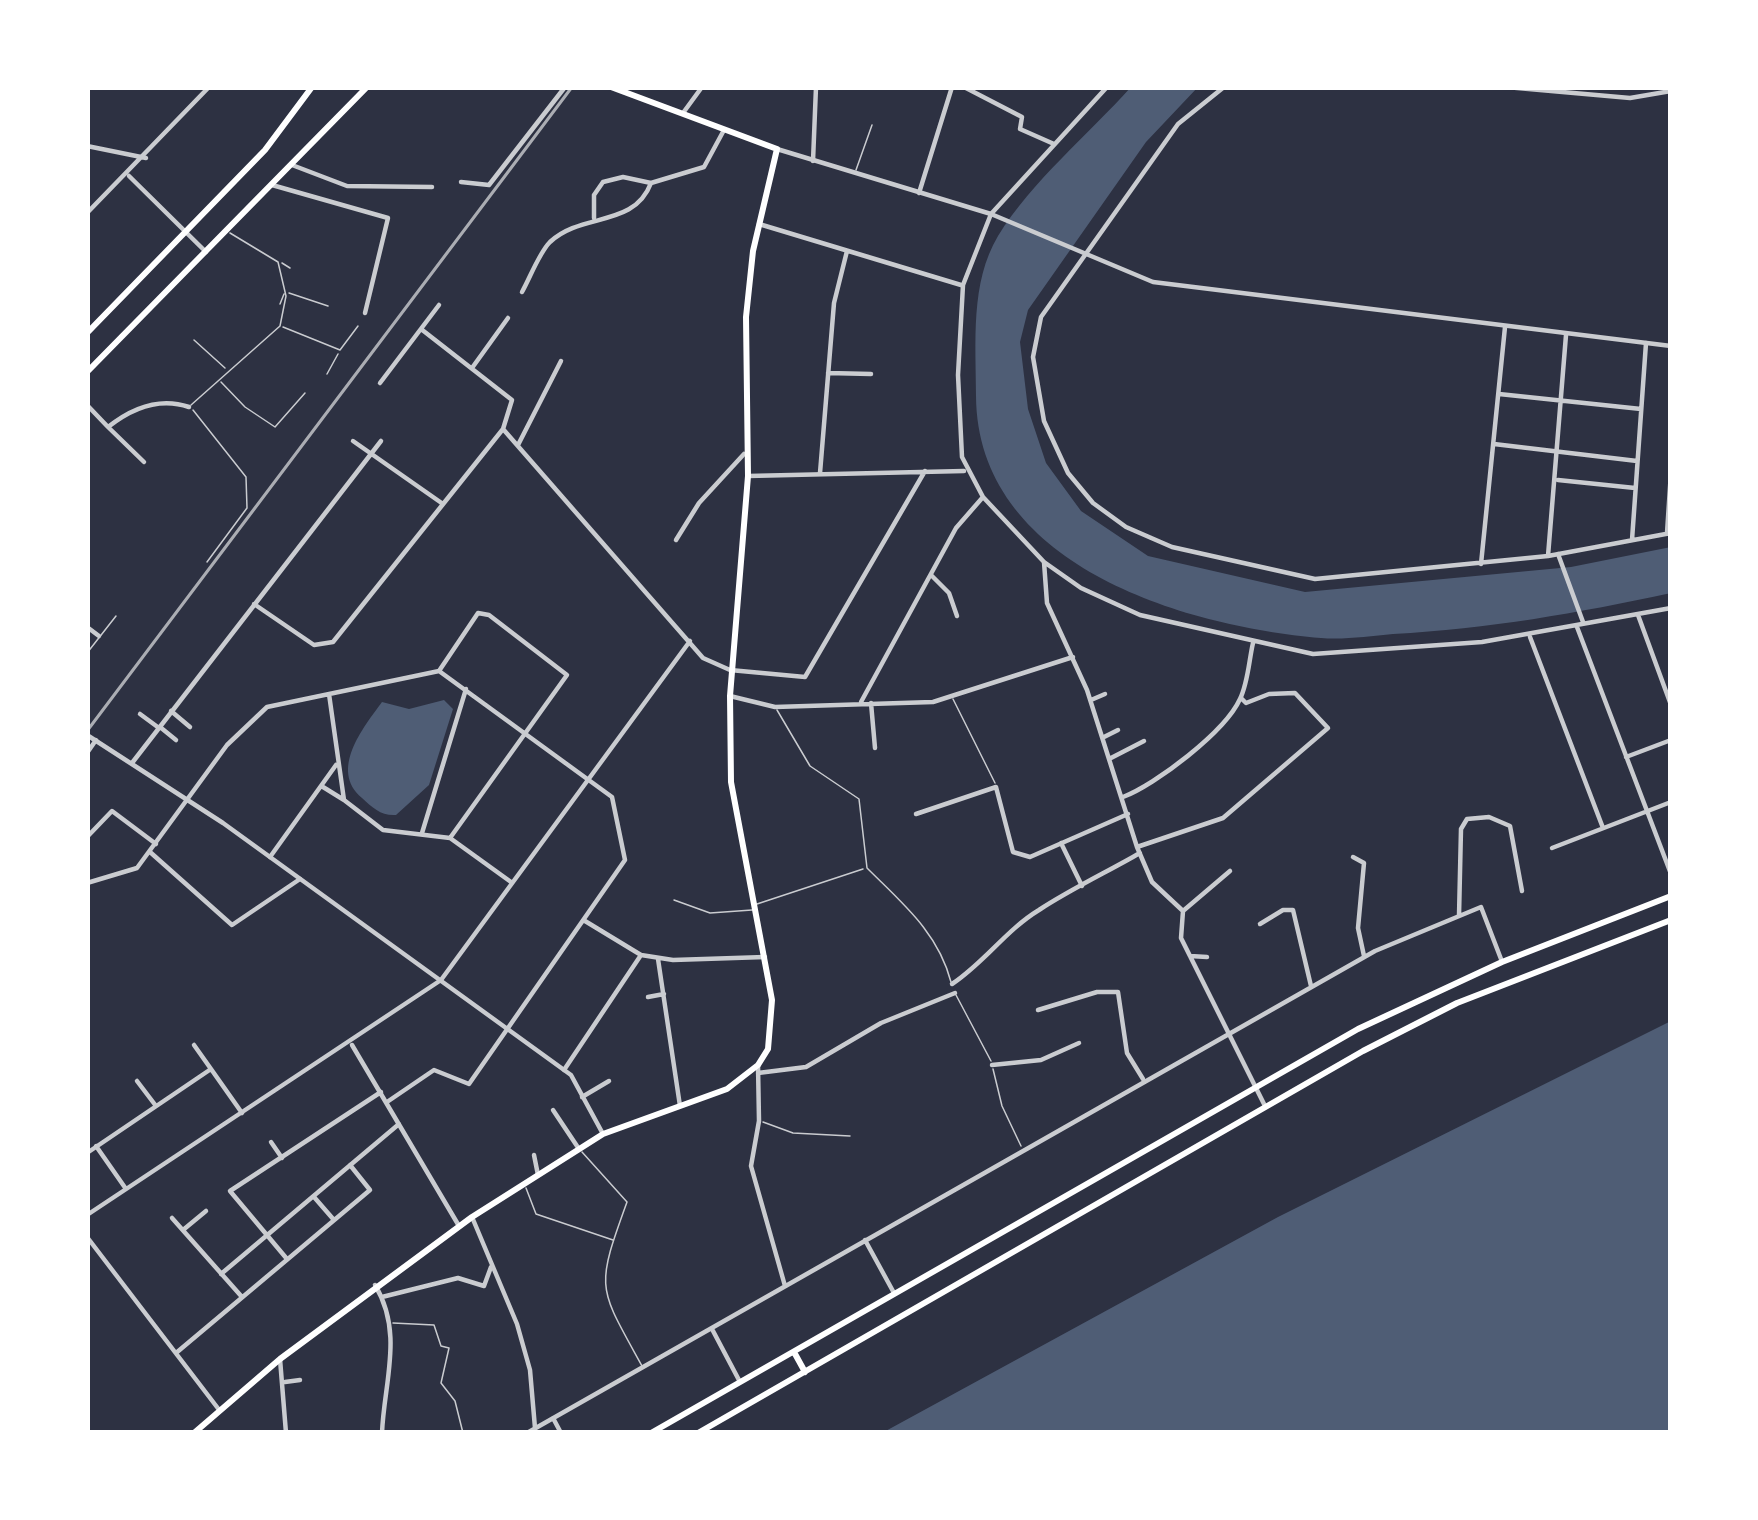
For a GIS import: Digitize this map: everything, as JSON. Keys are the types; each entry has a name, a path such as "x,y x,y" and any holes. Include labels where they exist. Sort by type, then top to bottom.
{"main road":[{"path":"87,333 231,185 312,87"},
{"path":"87,372 367,87"},
{"path":"194,1433 375,1285 472,1217 603,1134 727,1089 758,1069 774,1022 731,782 730,670 748,476 744,454 746,316 759,224 777,149 628,89 610,87"},
{"path":"651,1433 1358,1029 1502,962 1671,896"},
{"path":"698,1433 1265,1106 1456,1003 1671,920"},
{"path":"1005,1231 1016,1250"},
{"path":"794,1352 805,1372"}],"street":[{"path":"87,213 146,158 209,87"},
{"path":"461,182 488,185 565,87"},
{"path":"682,113 702,87"},
{"path":"813,160 816,87"},
{"path":"920,193 952,87"},
{"path":"964,87 1022,117 1020,129 1054,144"},
{"path":"1107,87 991,214 963,285 958,417 966,471 983,497 1044,562 1124,609 1253,643 1336,654 1529,635 1671,608"},
{"path":"1224,87 1178,124 1041,317 1034,345 1036,392 1068,473 1108,515 1172,547 1315,579 1559,558 1669,533 1671,472"},
{"path":"1506,87 1630,98 1671,91"},
{"path":"594,218 594,195 603,182 623,177 651,183 704,167 724,130"},
{"path":"87,146 146,158"},
{"path":"777,149 991,214 1083,256 1180,286 1671,346"},
{"path":"292,165 347,186 432,187"},
{"path":"128,175 206,252"},
{"path":"522,292 549,243 594,218 640,206 651,183"},
{"path":"272,185 388,218 365,314"},
{"path":"759,224 963,285"},
{"path":"820,472 834,303 847,251"},
{"path":"380,382 439,305"},
{"path":"472,368 508,318"},
{"path":"254,604 302,640 327,645 503,429 512,400 422,328"},
{"path":"1481,564 1505,328"},
{"path":"1548,556 1566,334"},
{"path":"1632,540 1646,343"},
{"path":"518,445 561,361"},
{"path":"827,373 871,374"},
{"path":"1498,394 1641,409"},
{"path":"108,427 146,405 172,401 189,406"},
{"path":"87,405 144,462"},
{"path":"503,429 703,658 730,670 805,677 926,471"},
{"path":"353,441 443,504"},
{"path":"132,763 381,441"},
{"path":"1494,444 1637,461"},
{"path":"676,540 699,503 744,454"},
{"path":"748,476 966,471"},
{"path":"1555,479 1635,488"},
{"path":"860,702 956,528 983,497"},
{"path":"1559,558 1671,874"},
{"path":"1044,562 1047,602 1104,736 1138,850 1152,882 1183,910"},
{"path":"931,575 949,593 956,616"},
{"path":"87,883 125,875 150,852 252,716 267,706 440,670 478,614 499,620 567,669 450,838"},
{"path":"1638,615 1671,705"},
{"path":"87,627 99,636"},
{"path":"1529,635 1604,828"},
{"path":"87,1216 352,1044 440,980 690,641"},
{"path":"1123,797 1155,785 1241,698 1253,643"},
{"path":"730,696 776,706 952,698 1073,657"},
{"path":"387,1102 434,1070 470,1084 622,867 625,854 616,802 440,670"},
{"path":"422,836 466,689"},
{"path":"328,692 344,800"},
{"path":"1090,700 1105,694"},
{"path":"952,984 977,968 985,954 1035,911 1138,850 1203,829 1328,728 1295,694 1269,694 1246,703 1241,698"},
{"path":"871,703 875,748"},
{"path":"171,712 190,727"},
{"path":"140,714 176,740"},
{"path":"1104,736 1118,730"},
{"path":"87,735 270,857 564,1070 603,1134"},
{"path":"87,753 95,740"},
{"path":"1626,757 1671,740"},
{"path":"1111,758 1144,741"},
{"path":"270,857 336,765"},
{"path":"320,786 383,830 450,838 512,882"},
{"path":"916,814 996,787 1018,856 1030,857 1128,814"},
{"path":"1552,848 1671,802"},
{"path":"87,837 112,811 156,844"},
{"path":"1459,916 1462,829 1467,820 1489,817 1510,826 1522,891"},
{"path":"1060,842 1082,886"},
{"path":"150,852 232,925 300,879"},
{"path":"1353,857 1364,863 1358,928 1364,956"},
{"path":"1230,871 1183,910 1181,938 1265,1106"},
{"path":"527,1433 1364,956 1481,907 1502,962"},
{"path":"1260,924 1283,910 1293,910 1311,986"},
{"path":"585,921 641,955 658,959 765,957"},
{"path":"564,1070 641,955"},
{"path":"1190,956 1207,957"},
{"path":"658,959 680,1106"},
{"path":"1038,1010 1114,990 1120,998 1127,1053 1143,1079"},
{"path":"784,1286 771,1220 754,1180 758,1069 806,1067 881,1023 955,993"},
{"path":"648,997 664,994"},
{"path":"992,1065 1041,1060 1079,1043"},
{"path":"352,1044 459,1226"},
{"path":"194,1045 242,1113"},
{"path":"87,1153 211,1070"},
{"path":"137,1081 156,1106"},
{"path":"583,1097 609,1082"},
{"path":"287,1259 230,1191 381,1092"},
{"path":"553,1110 579,1149"},
{"path":"221,1274 399,1124"},
{"path":"271,1142 282,1158"},
{"path":"96,1146 126,1190"},
{"path":"534,1155 538,1175"},
{"path":"176,1353 370,1190 350,1165"},
{"path":"314,1196 334,1220"},
{"path":"183,1230 206,1211"},
{"path":"472,1217 530,1370 535,1429"},
{"path":"172,1218 242,1297"},
{"path":"87,1237 220,1411"},
{"path":"866,1240 895,1294"},
{"path":"382,1297 458,1278 484,1286 492,1265"},
{"path":"375,1285 390,1323 393,1348 382,1433"},
{"path":"711,1327 740,1382"},
{"path":"280,1359 286,1433"},
{"path":"285,1382 300,1380"},
{"path":"553,1418 561,1433"}],"lane":[{"path":"854,173 872,125"},
{"path":"227,230 290,268"},
{"path":"278,262 279,284 286,291 328,305"},
{"path":"280,304 286,291"},
{"path":"208,562 247,508 246,477 189,406 280,326 286,291"},
{"path":"280,326 340,350"},
{"path":"326,374 358,326"},
{"path":"194,340 228,371"},
{"path":"238,347 245,355"},
{"path":"218,379 244,407 256,410 275,427 305,393"},
{"path":"87,653 116,616"},
{"path":"952,698 996,787"},
{"path":"776,706 810,766 860,799 867,868 914,911 944,957 1023,1149"},
{"path":"674,900 710,913 756,907 867,868"},
{"path":"759,1121 781,1124 793,1133 850,1136"},
{"path":"579,1149 626,1202 605,1262 604,1298 642,1366"},
{"path":"524,1184 536,1214 613,1240"},
{"path":"390,1323 434,1324 442,1346 449,1348 441,1382 455,1401 463,1433"}],"water":[{"path":"1131,87 1198,87 1146,142 1028,310 1020,342 1028,409 1046,463 1081,511 1148,556 1305,592 1571,567 1671,547 1671,593 1498,624 1321,638 1208,619 1151,600 1096,576 1049,543 1011,503 985,454 976,396 979,293 989,254 1012,216"},
{"path":"444,700 453,709 429,785 396,815 378,811 353,787 349,775 359,736 382,702 409,709"},
{"path":"1671,1021 1671,1433 882,1433 1278,1217"}],"railway":[{"path":"87,731 572,87"}]}
